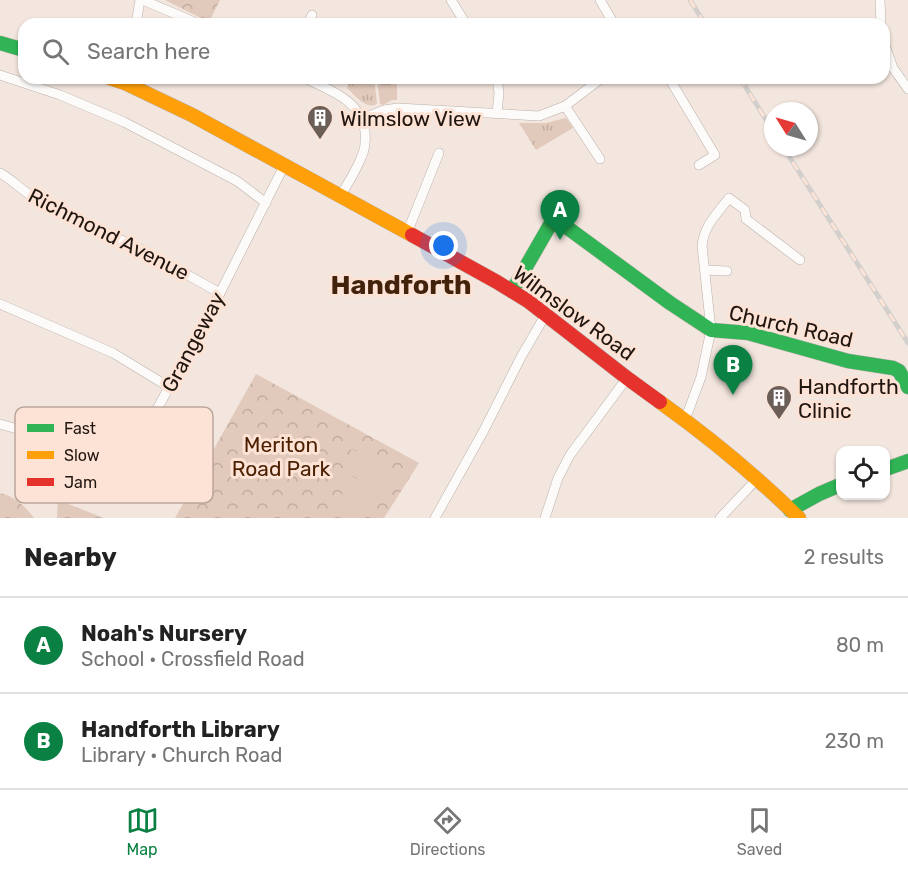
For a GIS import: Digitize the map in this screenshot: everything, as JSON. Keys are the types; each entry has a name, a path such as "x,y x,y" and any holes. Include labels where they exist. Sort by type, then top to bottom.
{"main road":[{"path":"0,43 18,48"},
{"name":"Wilmslow Road","path":"131,84 341,195 512,291 546,314 627,378 683,418 757,479 794,514"},
{"path":"512,291 550,225 561,223 670,303 711,330"},
{"name":"Church Road","path":"711,330 748,333 819,348 848,361 893,368 899,371 908,387"},
{"path":"890,467 908,461"},
{"path":"794,514 819,494 836,487"}],"street":[{"path":"138,18 142,0 184,18"},
{"path":"451,0 462,18"},
{"path":"600,0 610,18"},
{"path":"880,0 881,18"},
{"path":"890,60 893,68 908,89"},
{"path":"0,75 18,81"},
{"path":"28,84 60,94 124,122 237,181 266,203"},
{"path":"317,84 345,98 362,119 365,133 362,158 341,195"},
{"path":"497,113 498,84"},
{"path":"362,119 379,111 390,109 539,116 565,106 594,84"},
{"path":"673,84 715,154 699,165"},
{"path":"565,106 600,159"},
{"path":"407,233 439,153"},
{"name":"Grangeway","path":"158,407 220,293 284,166"},
{"name":"Richmond Avenue","path":"0,173 8,177 24,193 150,254 220,293"},
{"path":"711,330 702,246 703,234 729,198 745,210 746,219 800,260"},
{"path":"705,270 727,271"},
{"path":"0,304 113,353 169,387"},
{"path":"435,518 546,314"},
{"name":"Church Road","path":"683,418 688,412 701,377 711,330"},
{"path":"545,518 566,461 627,378"},
{"name":"Grangeway","path":"0,424 15,428"},
{"path":"720,518 757,479"}],"green space":[{"path":"165,0 220,0 211,18 201,18"},
{"path":"349,84 375,84 377,103 367,105 363,103 347,88"},
{"path":"378,84 396,84 397,100 380,104"},
{"path":"566,118 573,128 536,150 519,123 546,123"},
{"name":"Meriton Road Park","path":"256,374 419,463 384,518 175,518 183,503 213,503 213,450"},
{"path":"352,449 395,473 385,490 343,467"},
{"path":"348,474 377,490 370,504 341,488"},
{"path":"338,492 368,508 362,518 355,518 331,505"},
{"path":"0,493 15,500 15,503 19,503 34,518 0,518"},
{"path":"58,503 66,503 104,518 57,518"}],"railway":[{"path":"690,0 701,18"},
{"path":"744,84 764,117"},
{"path":"789,156 908,343"}],"traffic: fast":[{"path":"0,43 18,48"},
{"path":"512,291 550,225 561,223 670,303 711,330 748,333 848,361 893,368 899,371 908,387"},
{"path":"890,468 908,461"},
{"path":"790,510 836,487"}],"traffic: slow":[{"path":"127,84 192,115 412,235"},
{"path":"660,402 732,457 799,518"}],"traffic: jam":[{"path":"412,235 528,301 660,402"}],"place":[{"name":"Wilmslow View","path":"320,141"},
{"name":"Noah's Nursery","path":"560,240"},
{"name":"Handforth Library","path":"733,395"},
{"name":"Handforth Clinic","path":"779,421"}],"district":[{"name":"Handforth","path":"401,285"}]}
